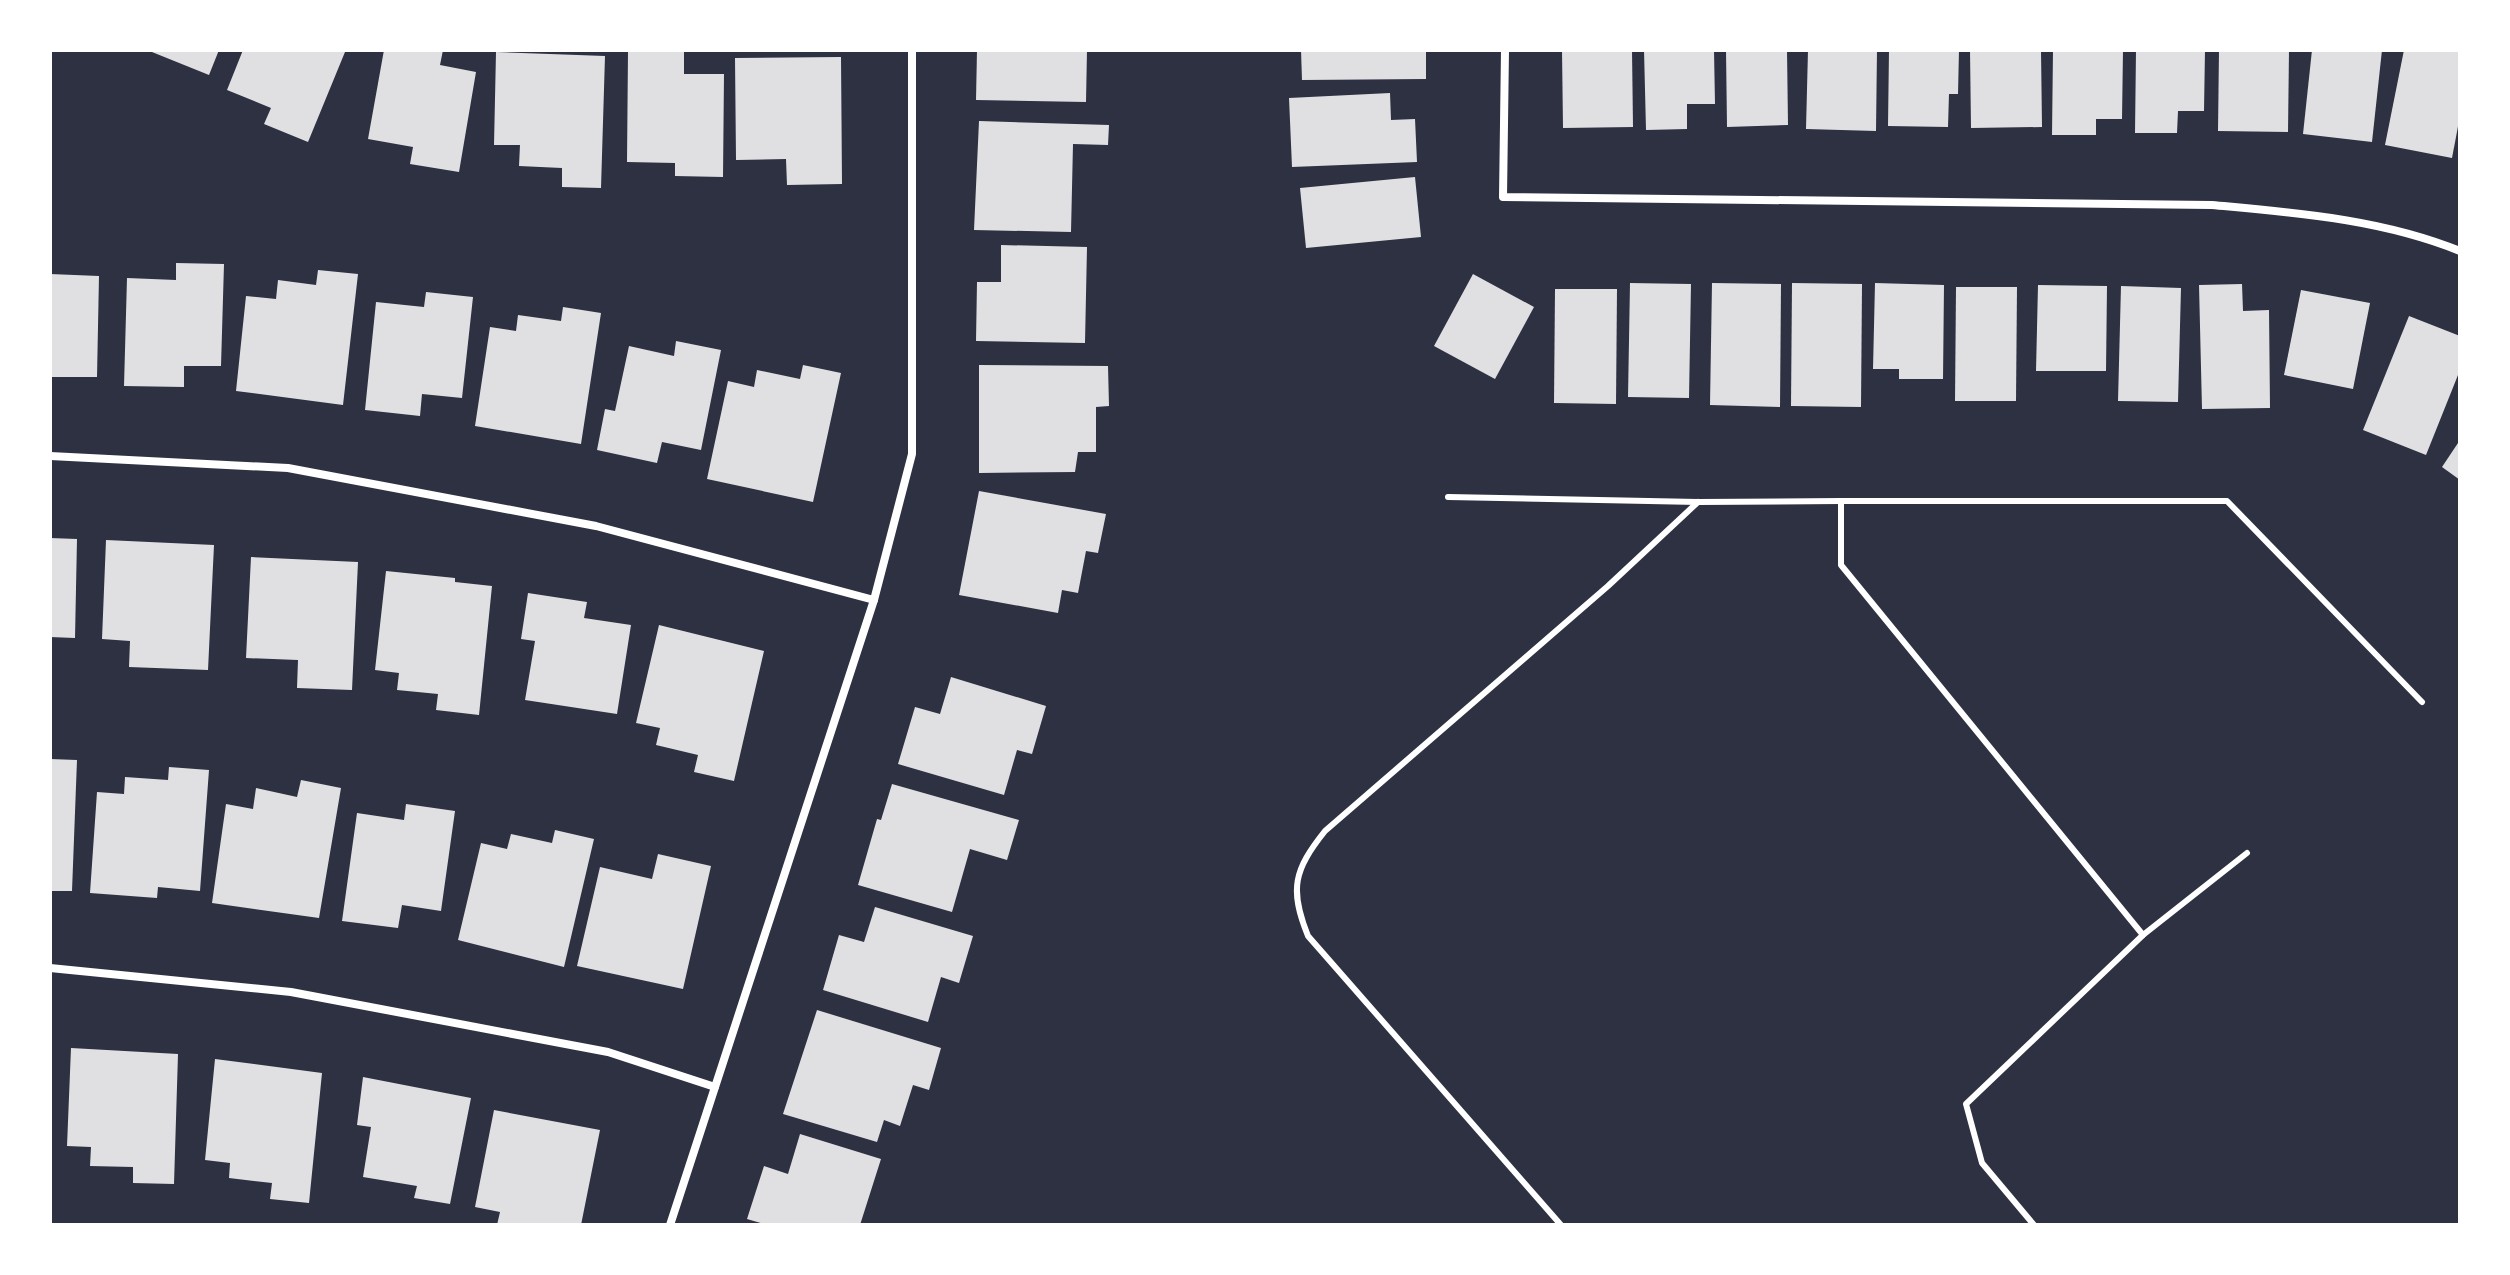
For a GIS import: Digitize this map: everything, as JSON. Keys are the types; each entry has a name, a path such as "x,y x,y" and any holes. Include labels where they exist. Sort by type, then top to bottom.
{"street":[{"path":"670,1225 874,600 912,454 912,50"},
{"path":"1505,50 1503,197 2212,205 2376,224 2460,251"},
{"path":"50,456 288,468 596,526 874,600"},
{"path":"50,968 291,992 608,1052 715,1087"}],"lane":[{"path":"1448,497 1698,502 2227,501 2422,702"},
{"path":"1841,501 1841,565 2143,935"},
{"path":"1561,1225 1308,936 1298,912 1296,889 1304,858 1325,831 1608,586 1698,502"},
{"path":"2034,1225 1982,1163 1966,1104 2143,935 2247,853"}],"building":[{"path":"147,50 219,50 209,75"},
{"path":"243,50 345,52 308,142 264,124 271,108 227,90"},
{"path":"384,50 443,50 440,65 476,72 459,172 410,164 413,147 368,139"},
{"path":"977,50 1087,50 1086,102 976,100"},
{"path":"1301,50 1426,50 1426,79 1302,80"},
{"path":"1562,50 1632,50 1633,127 1563,128"},
{"path":"1644,50 1714,50 1715,104 1687,104 1687,129 1646,130"},
{"path":"1726,50 1787,50 1788,125 1727,127"},
{"path":"1808,50 1877,50 1876,131 1806,129"},
{"path":"1889,50 1959,50 1958,94 1949,94 1948,127 1888,126"},
{"path":"1970,50 2041,50 2042,127 1971,128"},
{"path":"2053,50 2123,50 2122,119 2096,119 2096,135 2052,135"},
{"path":"2136,50 2205,50 2204,111 2178,111 2177,133 2135,133"},
{"path":"2219,50 2289,50 2288,132 2218,131"},
{"path":"2312,50 2382,50 2372,142 2303,134"},
{"path":"2404,50 2460,50 2460,116 2452,158 2385,145"},
{"path":"628,51 684,51 684,74 724,74 723,177 675,176 675,163 627,162"},
{"path":"496,52 605,56 601,188 562,187 562,168 519,166 520,145 494,145"},
{"path":"841,57 842,184 787,185 786,159 736,160 735,58"},
{"path":"1390,93 1391,120 1415,119 1417,162 1292,167 1289,98"},
{"path":"979,121 1109,125 1108,145 1073,144 1071,232 974,230"},
{"path":"1415,177 1421,237 1306,248 1300,188"},
{"path":"1001,245 1087,247 1085,343 976,341 977,282 1001,282"},
{"path":"176,263 224,264 221,366 184,366 184,387 124,386 127,278 176,280"},
{"path":"318,270 358,274 343,405 236,391 246,296 276,299 278,280 316,285"},
{"path":"50,274 99,276 97,377 50,377"},
{"path":"1473,274 1534,307 1495,379 1434,346"},
{"path":"1630,283 1691,284 1689,398 1628,397"},
{"path":"1712,283 1781,284 1780,407 1710,405"},
{"path":"1792,283 1862,284 1861,407 1791,406"},
{"path":"1875,283 1944,285 1943,379 1899,379 1899,369 1873,369"},
{"path":"2242,284 2243,311 2269,310 2270,408 2202,409 2199,285"},
{"path":"2038,285 2107,286 2106,371 2036,371"},
{"path":"2121,286 2181,288 2178,402 2118,401"},
{"path":"1956,287 2017,287 2016,401 1955,401"},
{"path":"1555,289 1617,289 1616,404 1554,403"},
{"path":"2301,290 2370,303 2353,389 2284,375"},
{"path":"426,292 473,297 462,398 422,394 420,416 365,410 376,302 424,307"},
{"path":"563,307 601,313 581,444 475,426 490,327 516,331 518,315 561,321"},
{"path":"2409,316 2460,336 2460,370 2426,455 2363,430"},
{"path":"676,341 721,350 701,450 662,442 657,463 597,450 605,409 615,411 629,346 674,356"},
{"path":"803,365 841,373 813,502 707,479 728,381 754,387 757,370 800,379"},
{"path":"979,365 1108,366 1109,406 1096,407 1096,452 1078,452 1075,472 979,473"},
{"path":"2460,440 2460,480 2442,467"},
{"path":"979,491 1106,514 1098,553 1086,551 1078,593 1062,590 1058,613 959,595"},
{"path":"50,538 77,539 75,638 50,637"},
{"path":"106,540 214,545 208,670 129,667 130,641 102,639"},
{"path":"251,557 358,562 352,690 297,688 298,660 246,658"},
{"path":"386,571 455,578 455,582 492,586 479,715 436,710 438,694 397,690 399,673 375,670"},
{"path":"528,593 587,602 584,618 631,625 617,714 525,700 535,641 521,639"},
{"path":"659,625 764,651 734,781 694,772 698,755 656,745 660,728 636,723"},
{"path":"951,677 1046,706 1032,754 1017,750 1004,795 898,764 915,707 940,714"},
{"path":"50,759 77,760 72,891 50,891"},
{"path":"169,767 209,770 200,891 158,887 157,898 90,893 97,792 124,794 125,777 168,780"},
{"path":"301,780 341,788 319,918 212,903 226,804 253,809 256,788 297,797"},
{"path":"892,784 1019,820 1007,860 970,849 952,912 858,885 877,819 881,820"},
{"path":"406,804 455,811 441,911 402,905 398,928 342,921 357,813 404,820"},
{"path":"555,830 594,839 564,967 458,940 481,843 507,849 511,834 552,843"},
{"path":"658,854 711,866 683,989 577,966 600,867 652,879"},
{"path":"875,907 973,936 959,983 941,977 928,1022 823,990 839,935 864,942"},
{"path":"817,1010 941,1048 929,1090 913,1085 900,1126 884,1120 877,1142 783,1114"},
{"path":"71,1048 178,1054 174,1184 133,1183 133,1167 90,1166 91,1147 67,1146"},
{"path":"215,1059 322,1073 309,1203 270,1199 272,1183 229,1178 230,1163 205,1160"},
{"path":"363,1077 471,1098 450,1204 414,1198 417,1186 363,1177 371,1127 357,1125"},
{"path":"494,1110 600,1130 581,1225 497,1225 500,1212 475,1207"},
{"path":"800,1134 881,1159 860,1225 767,1225 747,1219 764,1166 788,1174"}]}
